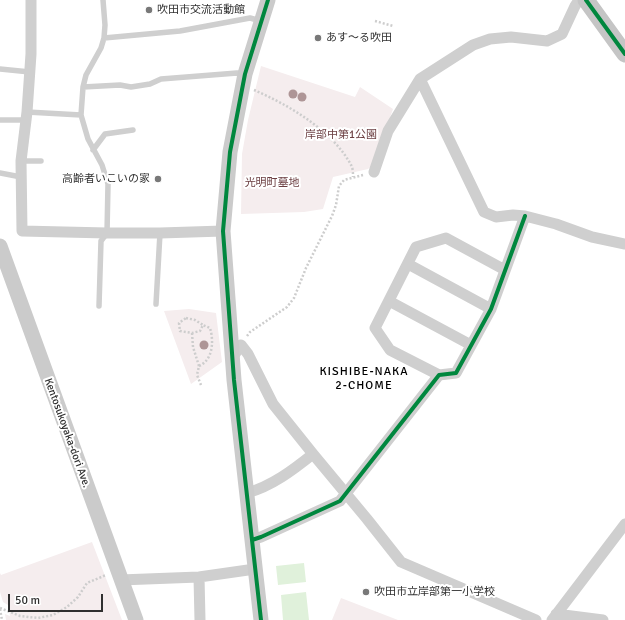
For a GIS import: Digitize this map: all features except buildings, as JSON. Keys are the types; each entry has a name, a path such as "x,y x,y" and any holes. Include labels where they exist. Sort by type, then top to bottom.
{"main road":[{"path":"586,0 625,54"}],"street":[{"path":"31,0 30,72 21,161 22,231 107,234 224,231"},
{"path":"261,620 234,380 237,351 230,323 224,231 230,152 245,74 268,0"},
{"path":"374,172 388,131 420,79 473,45 490,39 511,37 548,41 562,34 579,0"},
{"path":"420,79 484,212 496,217 513,215 525,216 556,224 592,237 625,244"},
{"path":"505,270 446,238 416,247 375,328 390,350 439,375 456,373 491,310 525,216"},
{"name":"Kentosukoyaka-dori Ave.","path":"0,246 114,577 136,620"},
{"path":"408,264 491,310"},
{"path":"389,301 471,345"},
{"path":"237,351 248,354 273,404 346,492 401,562 536,620"},
{"path":"252,540 340,500 439,375"},
{"path":"247,493 256,491 290,473 313,454"},
{"path":"554,617 625,524"},
{"path":"114,577 199,577 255,569"},
{"path":"199,577 200,620"},
{"path":"554,617 603,620"}],"lane":[{"path":"99,306 102,241 107,234 108,184 102,165 88,139 82,115 83,87 86,75 101,48 104,38 105,25 103,0"},
{"path":"104,38 180,31 250,18 261,21"},
{"path":"0,69 30,72"},
{"path":"83,87 120,85 131,87 150,84 161,79 237,73 245,74"},
{"path":"0,120 26,116 82,115"},
{"path":"93,150 105,134 133,130"},
{"path":"21,161 41,161"},
{"path":"0,173 21,177"},
{"path":"156,304 160,233"}],"path":[{"path":"375,20 393,26"},
{"path":"252,89 288,107 331,138 352,166 353,177"},
{"path":"237,351 250,332 287,307 294,298 306,268 332,216 336,205 339,186 344,180 374,172"},
{"path":"199,366 204,364 210,354 213,337 210,328 195,320 186,318 179,323 180,331 192,333 200,331 203,325"},
{"path":"192,333 193,347 199,366 197,375 201,385"},
{"path":"0,608 20,616 38,618 53,615 67,608 78,597 87,583 114,577"},
{"path":"0,608 2,620"}],"green space":[{"name":"岸部中第1公園","path":"261,66 355,97 360,87 393,109 373,165 368,169 333,177 323,209 304,212 241,214 242,154 248,120"},
{"path":"189,309 216,313 222,362 191,384 164,311"},
{"path":"92,542 122,620 6,620 5,614 10,616 8,605 3,602 0,592 0,573 1,575"},
{"path":"341,598 398,620 332,620"}],"shaded area":[{"path":"304,563 306,582 278,585 276,566"},
{"path":"306,592 309,620 283,620 281,595"}],"cycle path":[{"path":"261,620 234,380 223,231 230,152 245,74 268,0"},
{"path":"586,0 625,54"},
{"path":"252,540 340,501 439,375 456,373 491,309 525,216"}],"place":[{"name":"吹田市交流活動館","path":"149,10"},
{"name":"あす～る吹田","path":"318,38"},
{"name":"高齢者いこいの家","path":"158,179"},
{"name":"吹田市立岸部第一小学校","path":"366,592"}],"district":[{"name":"KISHIBE-NAKA 2-CHOME","path":"364,379"}],"park label":[{"name":"光明町墓地","path":"272,183"}]}
